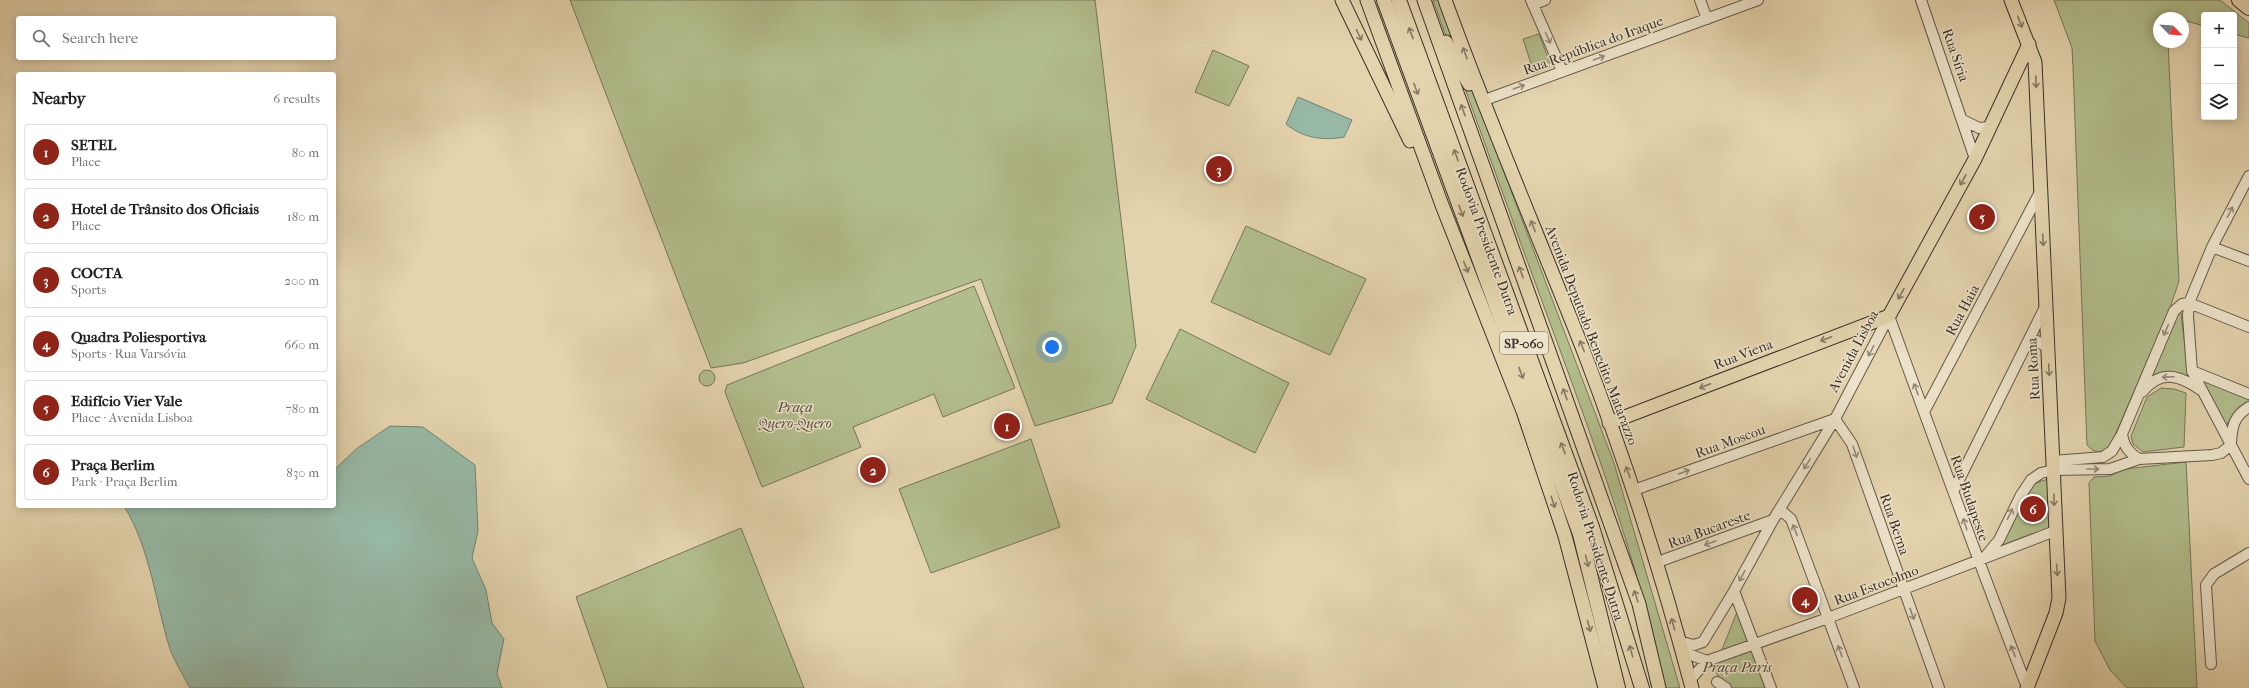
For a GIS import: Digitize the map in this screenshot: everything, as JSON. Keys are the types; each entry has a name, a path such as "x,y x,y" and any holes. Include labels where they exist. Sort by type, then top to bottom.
{"highway":[{"name":"Rodovia Presidente Dutra","path":"1384,0 1580,534 1618,688"},
{"name":"Rodovia Presidente Dutra","path":"1399,0 1592,527 1642,688"},
{"path":"2239,0 2249,8"}],"main road":[{"path":"1342,0 1442,205"},
{"path":"1367,0 1442,205 1523,411 1565,536 1605,688"},
{"name":"Avenida Deputado Benedito Matarazzo","path":"1445,0 1482,101 1584,353 1634,490 1691,684"},
{"name":"Rua Roma","path":"2012,0 2035,62 2053,465 2054,531 2059,598 2056,613 2027,688"},
{"path":"1426,5 1492,126"},
{"path":"1426,5 1639,604 1660,688"},
{"name":"Avenida Lisboa","path":"1889,316 1975,159 2029,44"},
{"name":"Rua Viena","path":"1609,422 1889,316"}],"street":[{"path":"1545,0 1532,2 1562,71"},
{"path":"1700,0 1707,19"},
{"name":"Rua República do Iraque","path":"1482,101 1758,0"},
{"name":"Rua Síria","path":"1921,0 1975,159"},
{"path":"1963,120 1979,128 1990,127"},
{"path":"2249,176 2212,247 2189,303 2188,316 2192,370 2249,479"},
{"name":"Rua Haia","path":"1924,412 2040,192"},
{"path":"2025,221 2036,217 2042,220"},
{"path":"2212,247 2249,261"},
{"path":"1980,560 1999,540 2010,514 2031,480 2053,465 2103,457 2112,451 2122,434 2174,311 2182,304 2189,303 2249,327"},
{"path":"1954,490 2045,307"},
{"name":"Rua Budapeste","path":"1889,316 2027,688"},
{"name":"Avenida Lisboa","path":"1680,646 1694,645 1703,642 1734,591 1775,517 1835,419 1889,316"},
{"path":"2027,344 2037,341 2048,348"},
{"path":"2192,370 2249,394"},
{"path":"2137,398 2149,383 2159,378 2172,376 2187,381 2203,392"},
{"path":"2053,465 2110,469 2139,459 2212,455 2222,453 2231,445 2232,428 2235,419 2249,407"},
{"name":"Rua Moscou","path":"1634,490 1835,419"},
{"name":"Rua Berna","path":"1835,419 1852,444 1939,688"},
{"path":"2122,434 2124,445 2130,454 2139,459"},
{"path":"1775,517 1784,513 1790,519 1854,688"},
{"name":"Rua Bucareste","path":"1655,563 1775,517"},
{"name":"Rua Estocolmo","path":"1691,684 1707,661 1828,618 2054,531"},
{"path":"2211,664 2206,585 2214,574 2249,553"},
{"path":"1734,591 1771,688"},
{"path":"1680,646 1707,661"},
{"path":"1718,682 1726,688"}],"green space":[{"path":"570,0 1095,0 1136,346 1112,403 1035,426 981,279 743,363 711,368"},
{"path":"1433,0 1439,0 1614,463 1680,688 1664,688 1654,641 1629,549 1599,458"},
{"path":"2054,0 2220,0 2235,12 2201,12 2201,25 2189,22 2189,12 2153,12 2153,48 2168,48 2179,281 2170,308 2109,449 2100,452 2092,450 2087,445 2072,48"},
{"path":"2237,13 2249,23 2249,38 2237,35"},
{"path":"1539,34 1551,66 1534,73 1523,39"},
{"path":"1213,50 1249,66 1229,106 1195,92"},
{"path":"1246,226 1366,279 1330,355 1211,302"},
{"name":"Praça Quero-Quero","path":"974,286 1015,388 943,417 934,394 853,427 861,447 762,487 725,392 727,385"},
{"path":"2178,313 2181,313 2188,372 2191,378 2169,372 2159,374 2148,381"},
{"path":"1180,329 1289,383 1255,453 1146,399"},
{"path":"707,370 713,372 715,378 713,384 707,386 701,384 699,378 701,372"},
{"path":"2201,379 2249,398 2249,402 2235,412 2226,427"},
{"path":"2161,388 2174,389 2186,393 2184,447 2143,452 2133,444 2131,436 2147,397"},
{"path":"1031,439 1060,527 931,573 899,489"},
{"path":"2186,462 2197,688 2127,688 2110,670 2095,641 2089,483 2094,477 2110,476 2125,469"},
{"path":"2051,478 2052,530 2002,549 2000,545 2030,485"},
{"path":"741,528 804,688 608,688 576,597"},
{"path":"1807,588 1814,607 1802,612 1795,594"},
{"name":"Praça Paris","path":"1737,612 1765,688 1732,688 1718,677 1715,667"}],"shaded area":[{"path":"1298,97 1352,120 1344,137 1328,139 1314,137 1299,132 1286,124"},
{"path":"390,426 423,427 475,465 478,531 472,558 486,590 492,623 504,639 497,673 502,688 190,688 170,649 152,576 140,540 125,508 336,508 336,468 356,449"}],"place":[{"name":"COCTA","path":"1219,169"},
{"name":"Edifício Vier Vale","path":"1982,217"},
{"name":"SETEL","path":"1007,426"},
{"name":"Hotel de Trânsito dos Oficiais","path":"873,470"},
{"name":"Praça Berlim","path":"2033,509"},
{"name":"Quadra Poliesportiva","path":"1805,600"}]}
